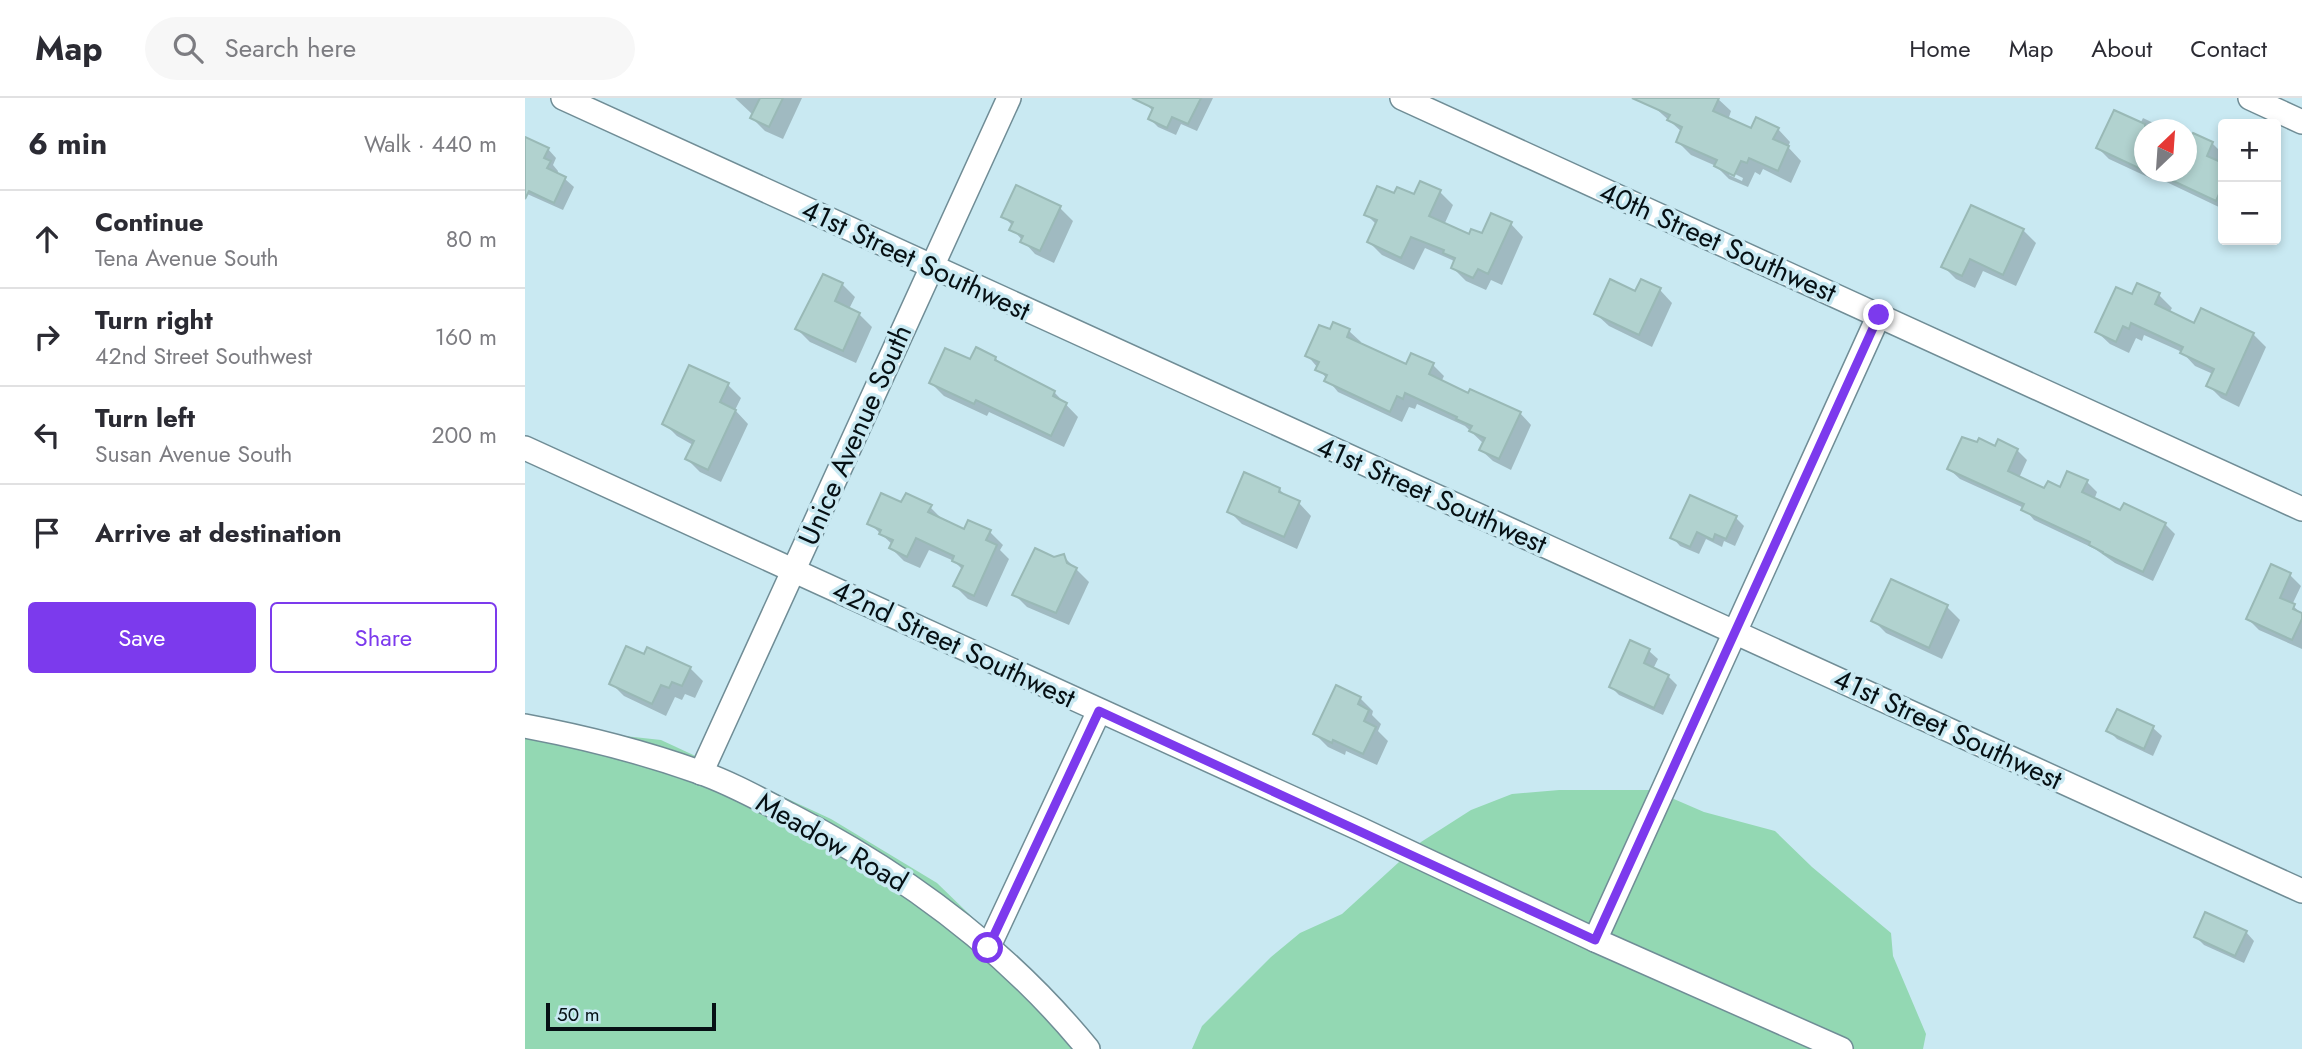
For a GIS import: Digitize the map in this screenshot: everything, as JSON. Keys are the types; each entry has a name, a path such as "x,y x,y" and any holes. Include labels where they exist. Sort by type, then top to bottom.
{"street":[{"name":"41st Street Southwest","path":"563,98 2302,891"},
{"name":"Unice Avenue South","path":"701,773 1009,98"},
{"name":"40th Street Southwest","path":"1402,98 2302,509"},
{"path":"2250,98 2302,122"},
{"path":"1595,940 1879,315"},
{"name":"42nd Street Southwest","path":"525,448 1595,940 1841,1049"},
{"path":"988,948 1099,711"},
{"name":"Meadow Road","path":"525,726 640,753 701,773 750,794 842,841 922,895 988,948 1034,990 1089,1049"}],"green space":[{"path":"525,725 661,740 831,819 937,883 1030,973 1095,1049 525,1049"},
{"path":"1559,790 1653,790 1704,812 1775,831 1812,867 1891,933 1893,956 1926,1034 1923,1049 1192,1049 1202,1026 1271,957 1300,933 1342,914 1421,842 1471,810 1512,794"}],"building":[{"path":"760,98 783,98 769,127 750,118"},
{"path":"1132,98 1201,98 1188,124 1172,117 1167,128 1148,119 1153,108"},
{"path":"1632,98 1719,98 1713,111 1751,128 1756,117 1779,128 1773,139 1789,146 1778,171 1749,158 1747,163 1741,161 1734,176 1714,166 1717,160 1676,142 1682,127 1667,120 1670,115"},
{"path":"2114,110 2134,119 2134,166 2096,148"},
{"path":"2197,135 2213,142 2207,156 2218,161 2216,201 2175,182 2197,182"},
{"path":"525,137 549,148 544,158 551,161 547,168 566,177 554,203 529,191 525,199"},
{"path":"1420,181 1441,190 1429,216 1469,234 1471,229 1482,233 1491,213 1512,222 1488,274 1478,269 1473,278 1451,268 1455,258 1443,253 1444,250 1411,237 1401,258 1367,242 1377,220 1364,215 1377,186 1394,193 1397,187 1414,194"},
{"path":"1016,185 1061,206 1040,251 1020,242 1023,236 1009,230 1013,222 1001,217"},
{"path":"1971,205 2024,229 2003,275 1970,259 1962,276 1941,267"},
{"path":"823,274 843,283 835,301 860,313 843,351 795,329"},
{"path":"1610,279 1635,291 1641,279 1661,288 1639,335 1594,314"},
{"path":"2137,283 2160,293 2155,304 2194,323 2201,308 2254,333 2226,395 2206,386 2214,369 2180,353 2183,347 2131,323 2129,329 2123,326 2116,342 2095,332 2116,287 2132,294"},
{"path":"1333,322 1350,329 1347,337 1406,364 1411,353 1434,363 1429,374 1468,393 1470,389 1521,412 1499,459 1479,450 1485,438 1469,431 1472,426 1405,393 1403,399 1397,396 1390,412 1324,381 1327,375 1315,370 1319,362 1305,356 1319,325 1330,329"},
{"path":"976,347 996,357 995,360 1055,391 1053,396 1067,403 1051,436 976,400 974,404 929,383 945,348 970,359"},
{"path":"689,365 729,383 720,402 736,410 708,470 685,459 694,441 662,424"},
{"path":"1962,437 1977,442 1979,438 1995,446 1998,439 2018,449 2008,471 2044,488 2048,481 2060,487 2067,471 2088,480 2082,492 2120,510 2124,503 2166,523 2143,572 2103,553 2089,545 2090,542 2021,510 2024,504 1947,469"},
{"path":"1244,472 1280,488 1279,492 1300,501 1284,537 1227,512"},
{"path":"881,493 901,502 906,493 932,505 928,512 964,529 968,520 991,530 986,540 997,545 974,596 953,586 963,566 952,561 954,556 916,538 907,557 889,548 893,540 879,534 881,530 867,524"},
{"path":"1690,495 1737,516 1726,539 1715,534 1713,540 1697,532 1690,547 1670,538"},
{"path":"1035,548 1054,557 1064,554 1067,563 1077,568 1056,613 1012,595"},
{"path":"2271,564 2291,573 2280,598 2295,604 2293,609 2302,613 2292,640 2246,619"},
{"path":"1891,579 1948,605 1929,648 1871,621"},
{"path":"1630,640 1650,649 1644,663 1669,675 1654,708 1609,687"},
{"path":"626,646 644,654 647,647 691,667 682,686 672,682 669,688 661,685 652,704 609,684"},
{"path":"1336,685 1361,697 1358,704 1369,710 1364,721 1376,727 1363,754 1313,734"},
{"path":"2117,709 2154,726 2144,749 2106,731"},
{"path":"2205,912 2247,931 2235,956 2194,937"}],"route":[{"path":"988,948 1099,711 1360,829 1595,940 1879,315"}]}
